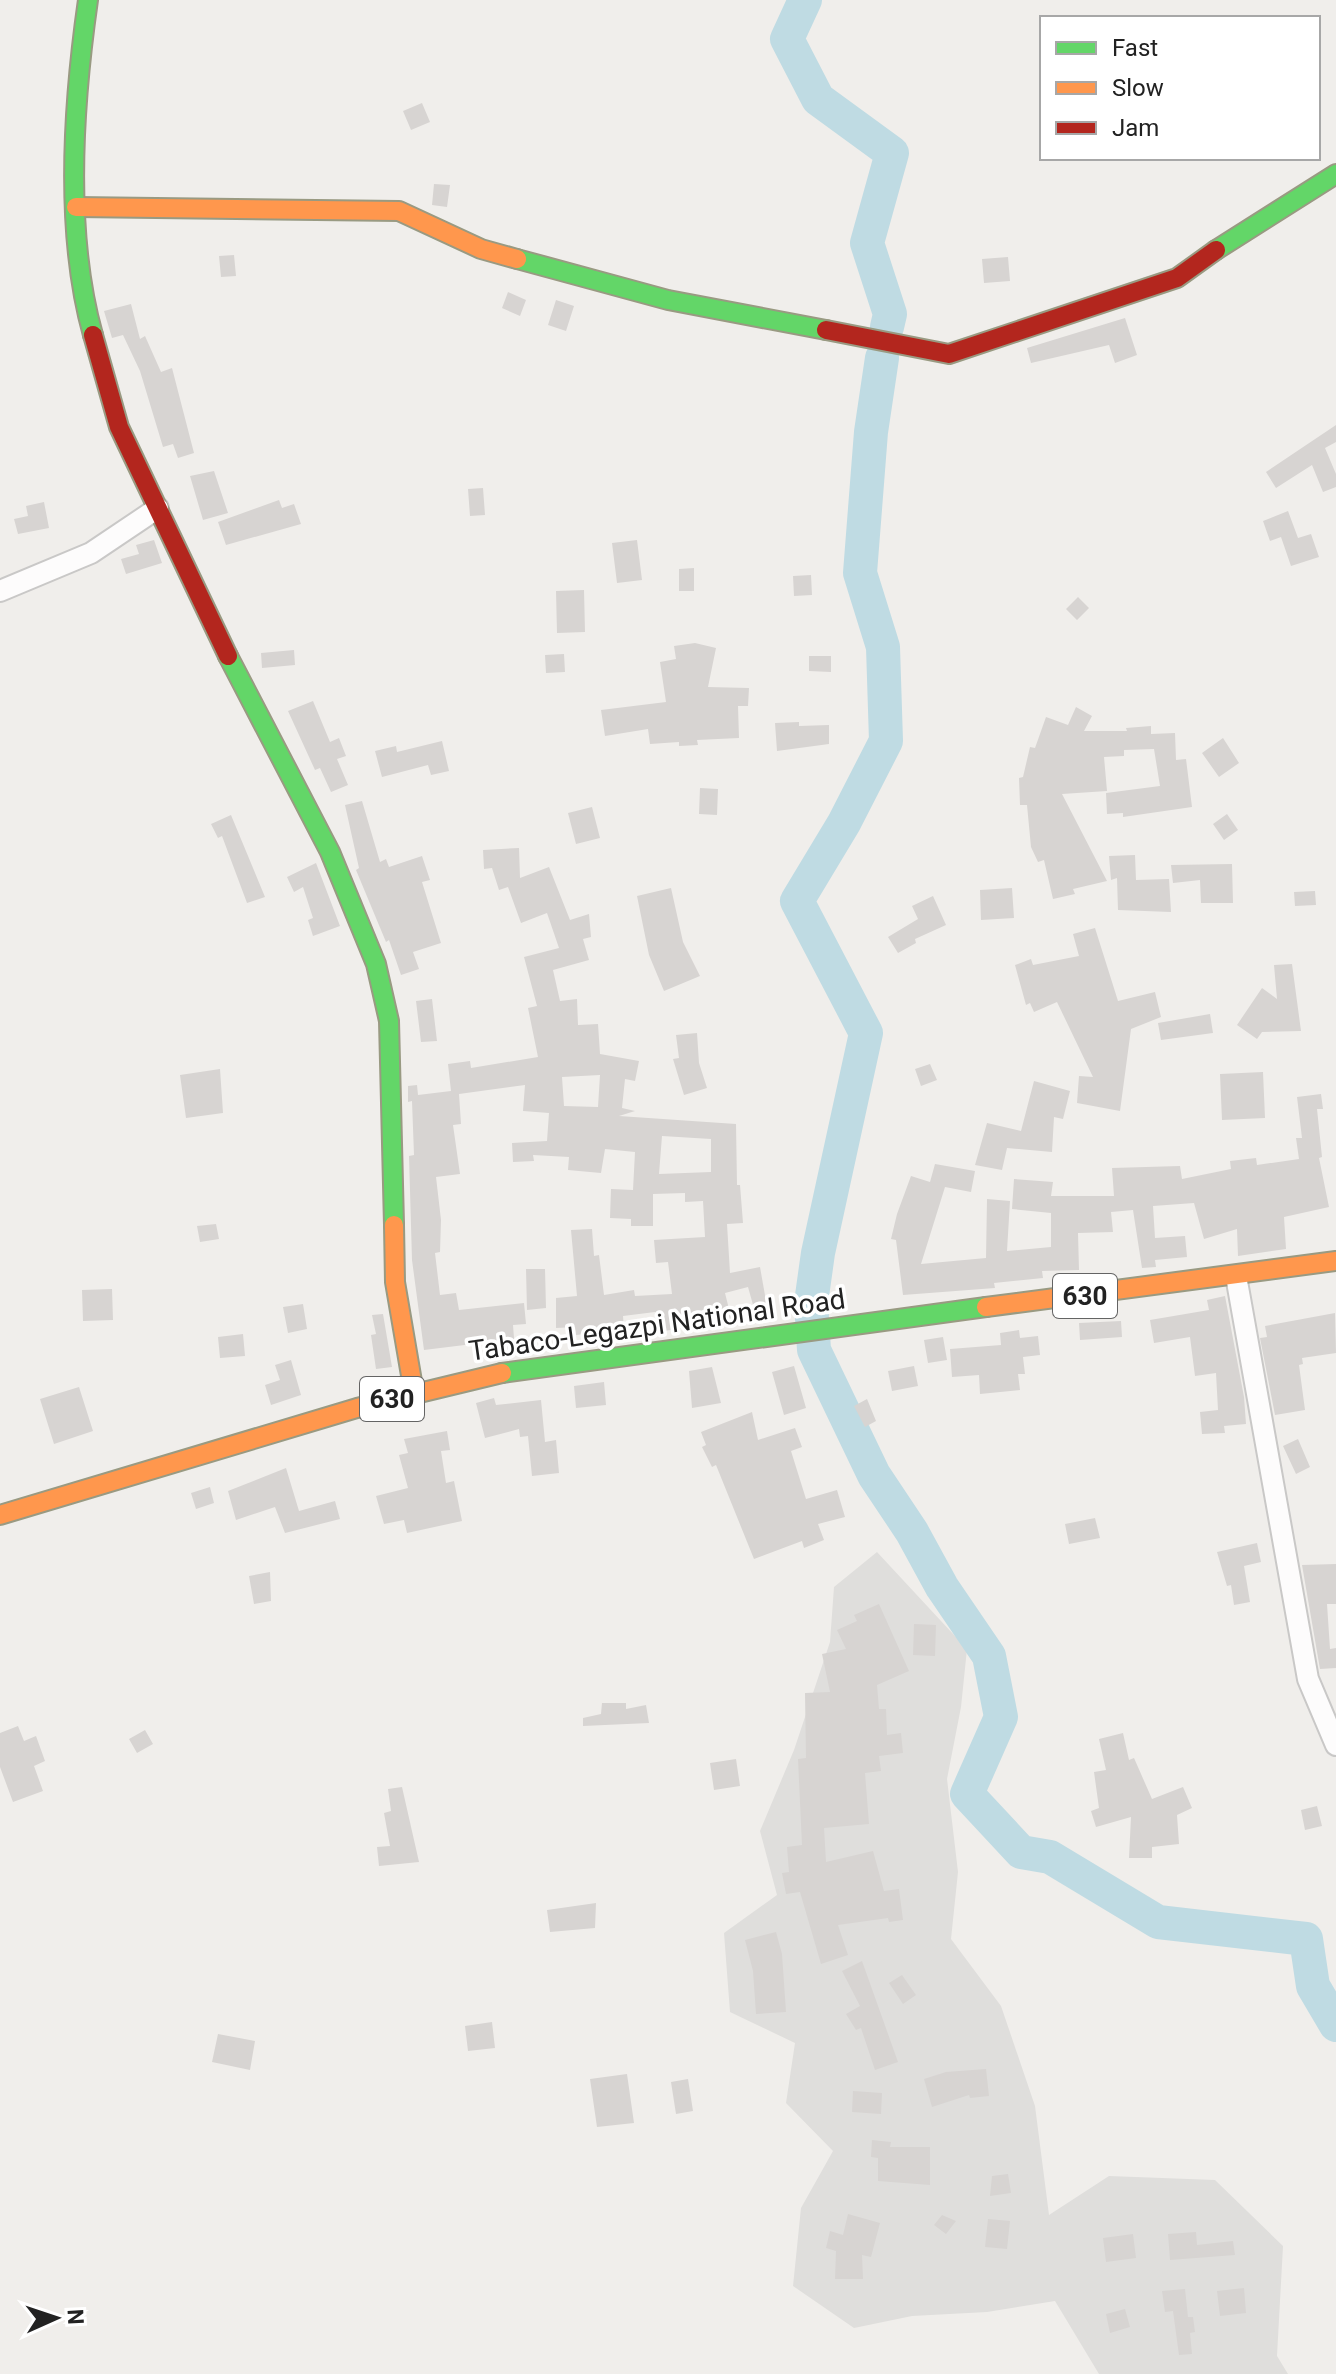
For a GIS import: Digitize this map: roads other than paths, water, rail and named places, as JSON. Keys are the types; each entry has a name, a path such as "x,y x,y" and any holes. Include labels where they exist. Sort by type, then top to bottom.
{"street":[{"path":"88,0 77,78 76,207 90,324 119,427 251,704 330,852 376,964 389,1021 395,1282 414,1393"},
{"path":"76,207 399,211 481,249 668,300 949,354 1177,278 1254,223 1336,174"},
{"path":"0,591 91,553 158,508"},
{"name":"Tabaco-Legazpi National Road","path":"0,1515 414,1393 517,1369 1336,1261"},
{"path":"1236,1276 1308,1679 1336,1745"}],"waterway":[{"path":"805,0 787,39 818,99 892,153 867,243 890,314 887,327"},
{"path":"882,358 871,432 860,573 883,647 886,741 844,823 797,901 866,1033 818,1253 811,1303 814,1350 874,1475 912,1532 942,1587 989,1656 1001,1717 967,1794 1021,1852 1050,1857 1158,1922 1306,1939 1313,1986 1336,2025"}]}
